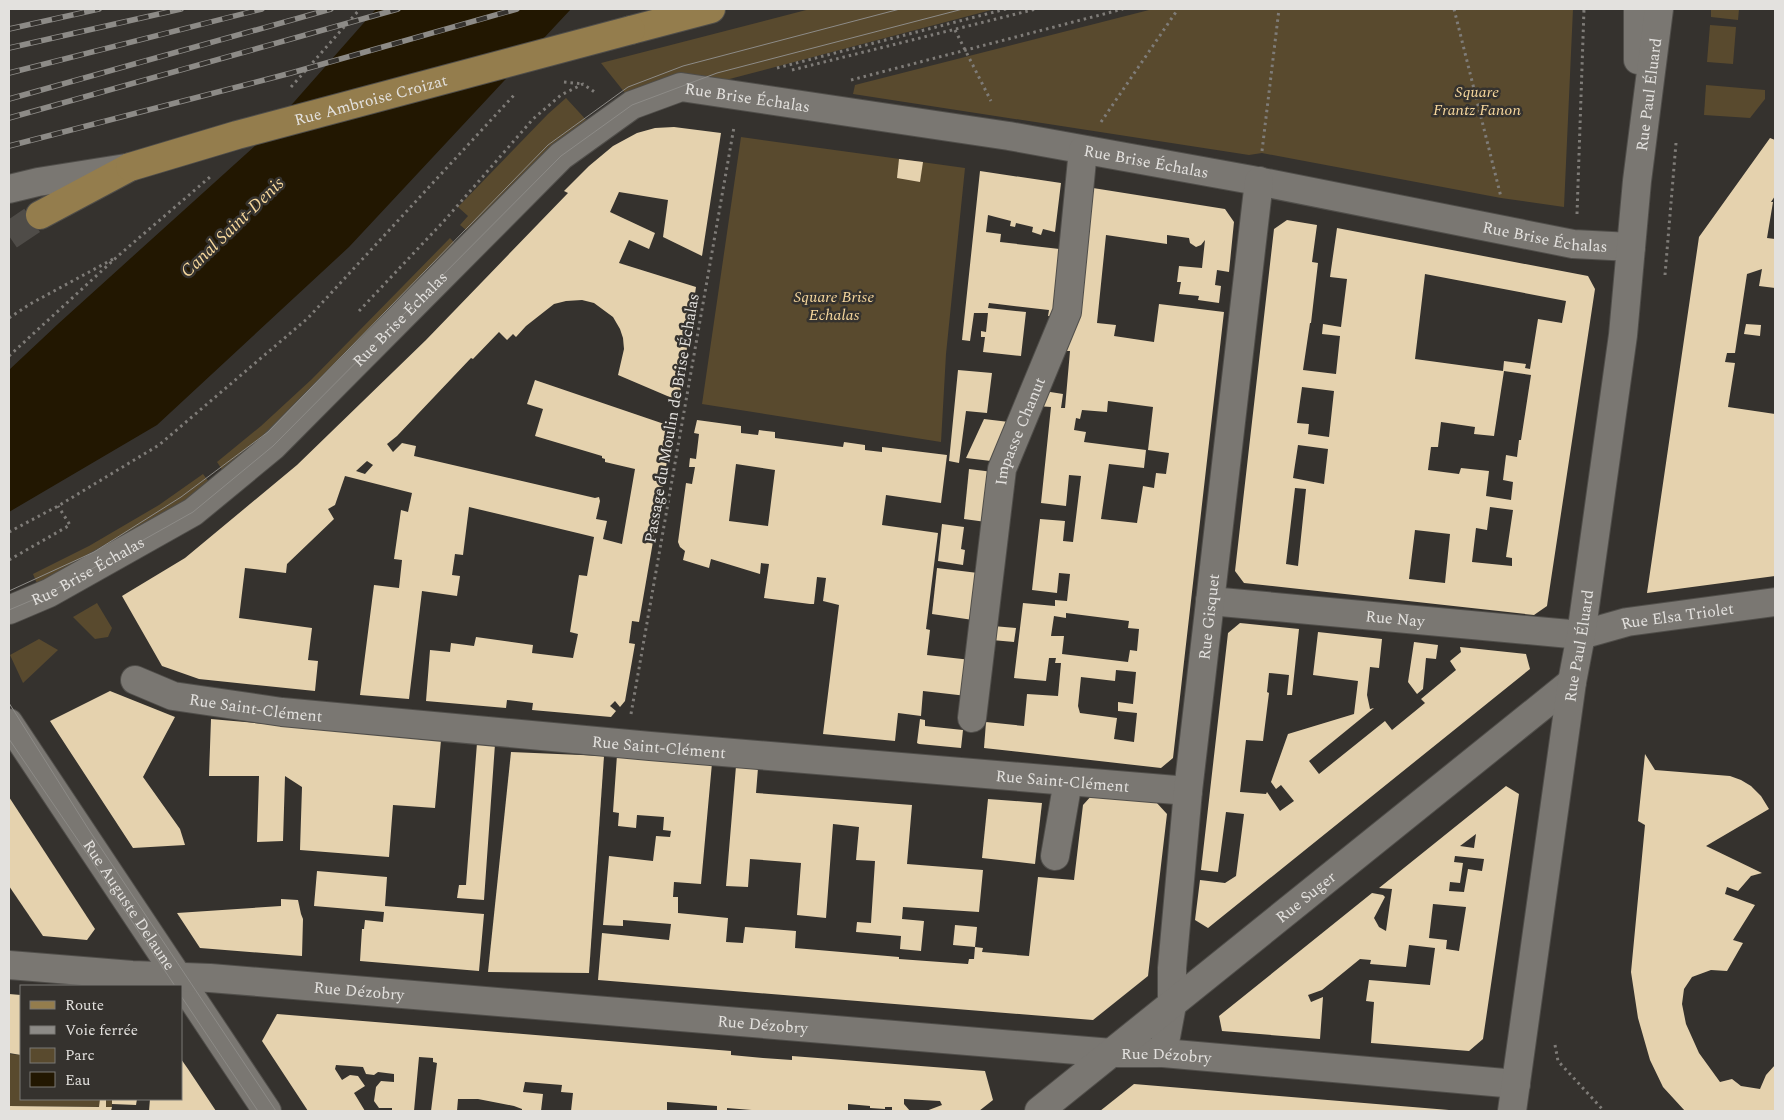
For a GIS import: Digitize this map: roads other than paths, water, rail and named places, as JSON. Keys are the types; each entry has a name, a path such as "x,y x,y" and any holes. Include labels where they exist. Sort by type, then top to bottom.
{"main road":[{"name":"Rue Ambroise Croizat","path":"40,215 130,167 237,135 711,9"}],"street":[{"name":"Rue Paul Éluard","path":"1637,180 1638,9"},
{"name":"Rue Paul Éluard","path":"1512,1111 1623,335 1637,180 1660,9"},
{"name":"Rue Brise Échalas","path":"9,610 49,593 193,512 266,452 561,156 632,105 681,87 1010,136 1259,181 1573,244 1631,248"},
{"name":"Impasse Chanut","path":"972,718 1002,469 1067,312 1083,150"},
{"path":"9,189 38,182 130,167"},
{"name":"Rue Gisquet","path":"1163,1053 1172,1005 1172,968 1188,791 1259,181"},
{"name":"Rue Nay","path":"1210,601 1581,635"},
{"name":"Rue Elsa Triolet","path":"1581,635 1633,621 1775,602"},
{"name":"Rue Saint-Clément","path":"136,680 173,696 282,712 626,744 1188,791"},
{"name":"Rue Suger","path":"1039,1111 1572,682"},
{"name":"Rue Auguste Delaune","path":"9,723 267,1111"},
{"path":"1055,856 1068,781"},
{"name":"Rue Dézobry","path":"9,965 220,979 1112,1053 1163,1053 1516,1084"}],"water":[{"name":"Canal Saint-Denis","path":"376,9 571,9 349,247 157,425 9,512 9,370 257,144"}],"tunnel":[{"path":"9,236 40,215"}],"tram line":[{"path":"9,591 94,552 181,497 268,432 548,145 628,87 683,66 900,9"},
{"path":"9,610 49,593 193,512 273,446 561,156 632,105 717,73 963,9"},
{"path":"9,703 89,830 276,1111"},
{"path":"9,739 174,985"},
{"path":"182,997 258,1111"}],"railway":[{"path":"9,29 99,9"},
{"path":"9,48 181,9"},
{"path":"9,73 262,9"},
{"path":"9,99 331,9"},
{"path":"9,118 398,9"},
{"path":"9,146 291,73 517,9"}],"park label":[{"name":"Square Frantz Fanon","path":"1477,100"},
{"name":"Square Brise Echalas","path":"834,305"}]}
